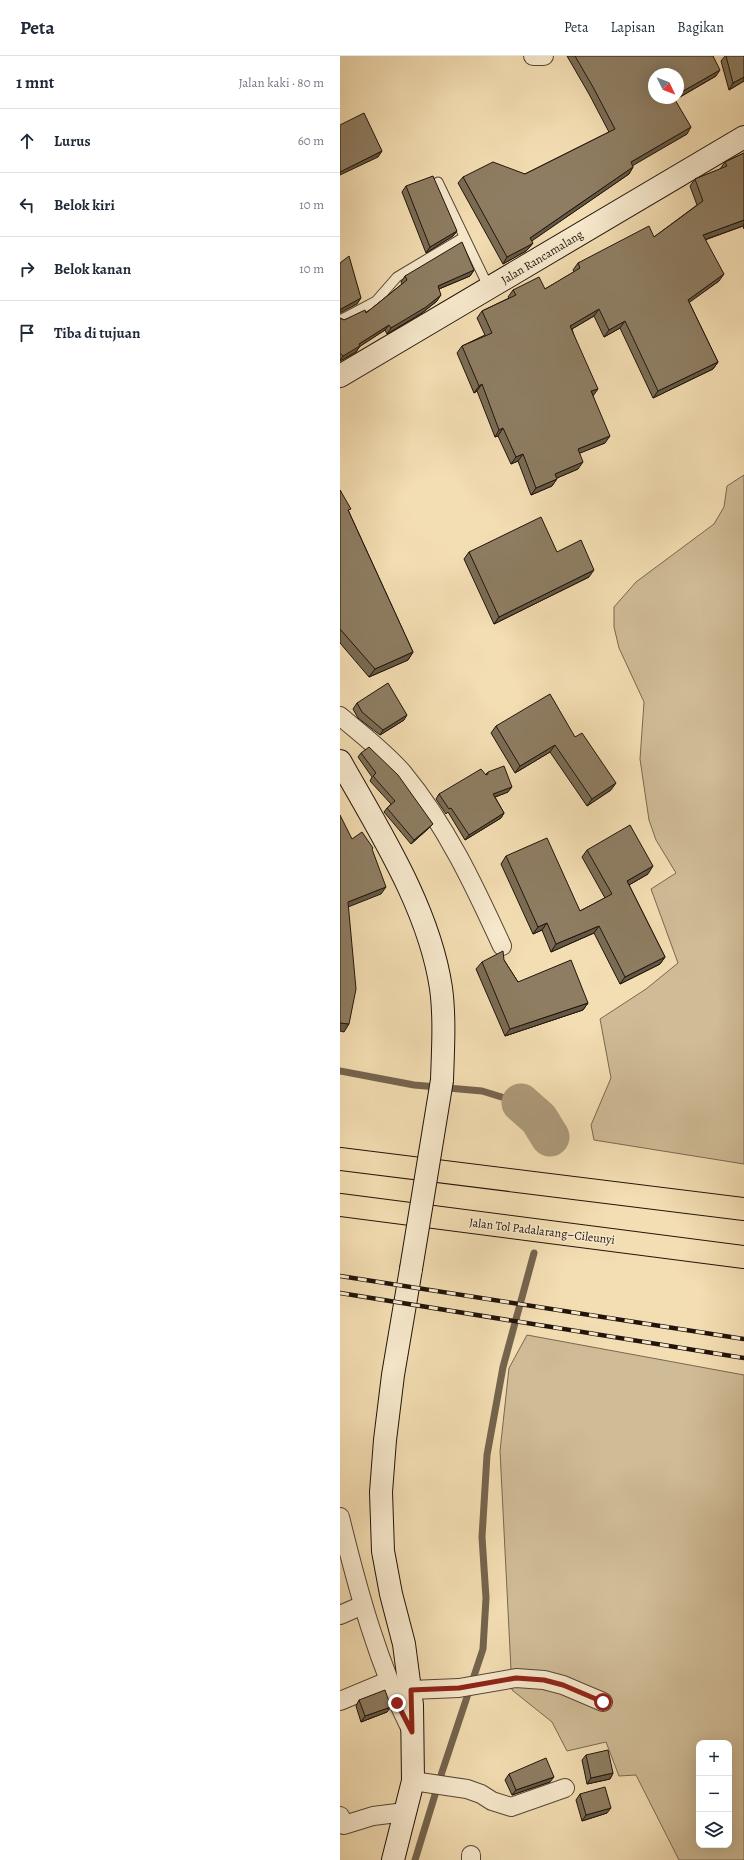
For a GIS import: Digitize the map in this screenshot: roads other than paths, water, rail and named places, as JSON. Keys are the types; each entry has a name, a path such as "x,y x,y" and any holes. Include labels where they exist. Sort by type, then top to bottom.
{"highway":[{"path":"340,1160 744,1209"},
{"name":"Jalan Tol Padalarang–Cileunyi","path":"340,1205 744,1258"}],"street":[{"path":"533,56 544,56"},
{"name":"Jalan Rancamalang","path":"340,376 744,137"},
{"path":"340,716 373,744 402,772 444,829 468,873 502,946"},
{"path":"340,761 389,848 427,930 441,989 444,1040 442,1080 393,1375 385,1440 381,1492 383,1551 391,1594 404,1644 411,1690 412,1732 422,1781 405,1812 393,1860"},
{"path":"340,1517 344,1557 363,1605 388,1681 412,1732"},
{"path":"340,1615 363,1605"},
{"path":"411,1690 459,1688 516,1678 544,1680 563,1685 603,1702"},
{"path":"340,1701 388,1681"},
{"path":"422,1781 452,1786 480,1794 492,1801 511,1806 565,1788"},
{"path":"340,1816 344,1825 373,1816 405,1812"}],"lane":[{"path":"438,182 489,288"},
{"path":"340,320 376,301 397,277 464,237"}],"waterway":[{"path":"340,1071 414,1085 482,1091 521,1103"},
{"path":"521,1103 539,1119 550,1137"},
{"path":"415,1860 442,1772 483,1649 486,1598 482,1537 487,1455 503,1367 534,1253"}],"railway":[{"path":"340,1276 744,1339"},
{"path":"340,1293 744,1358"}]}
